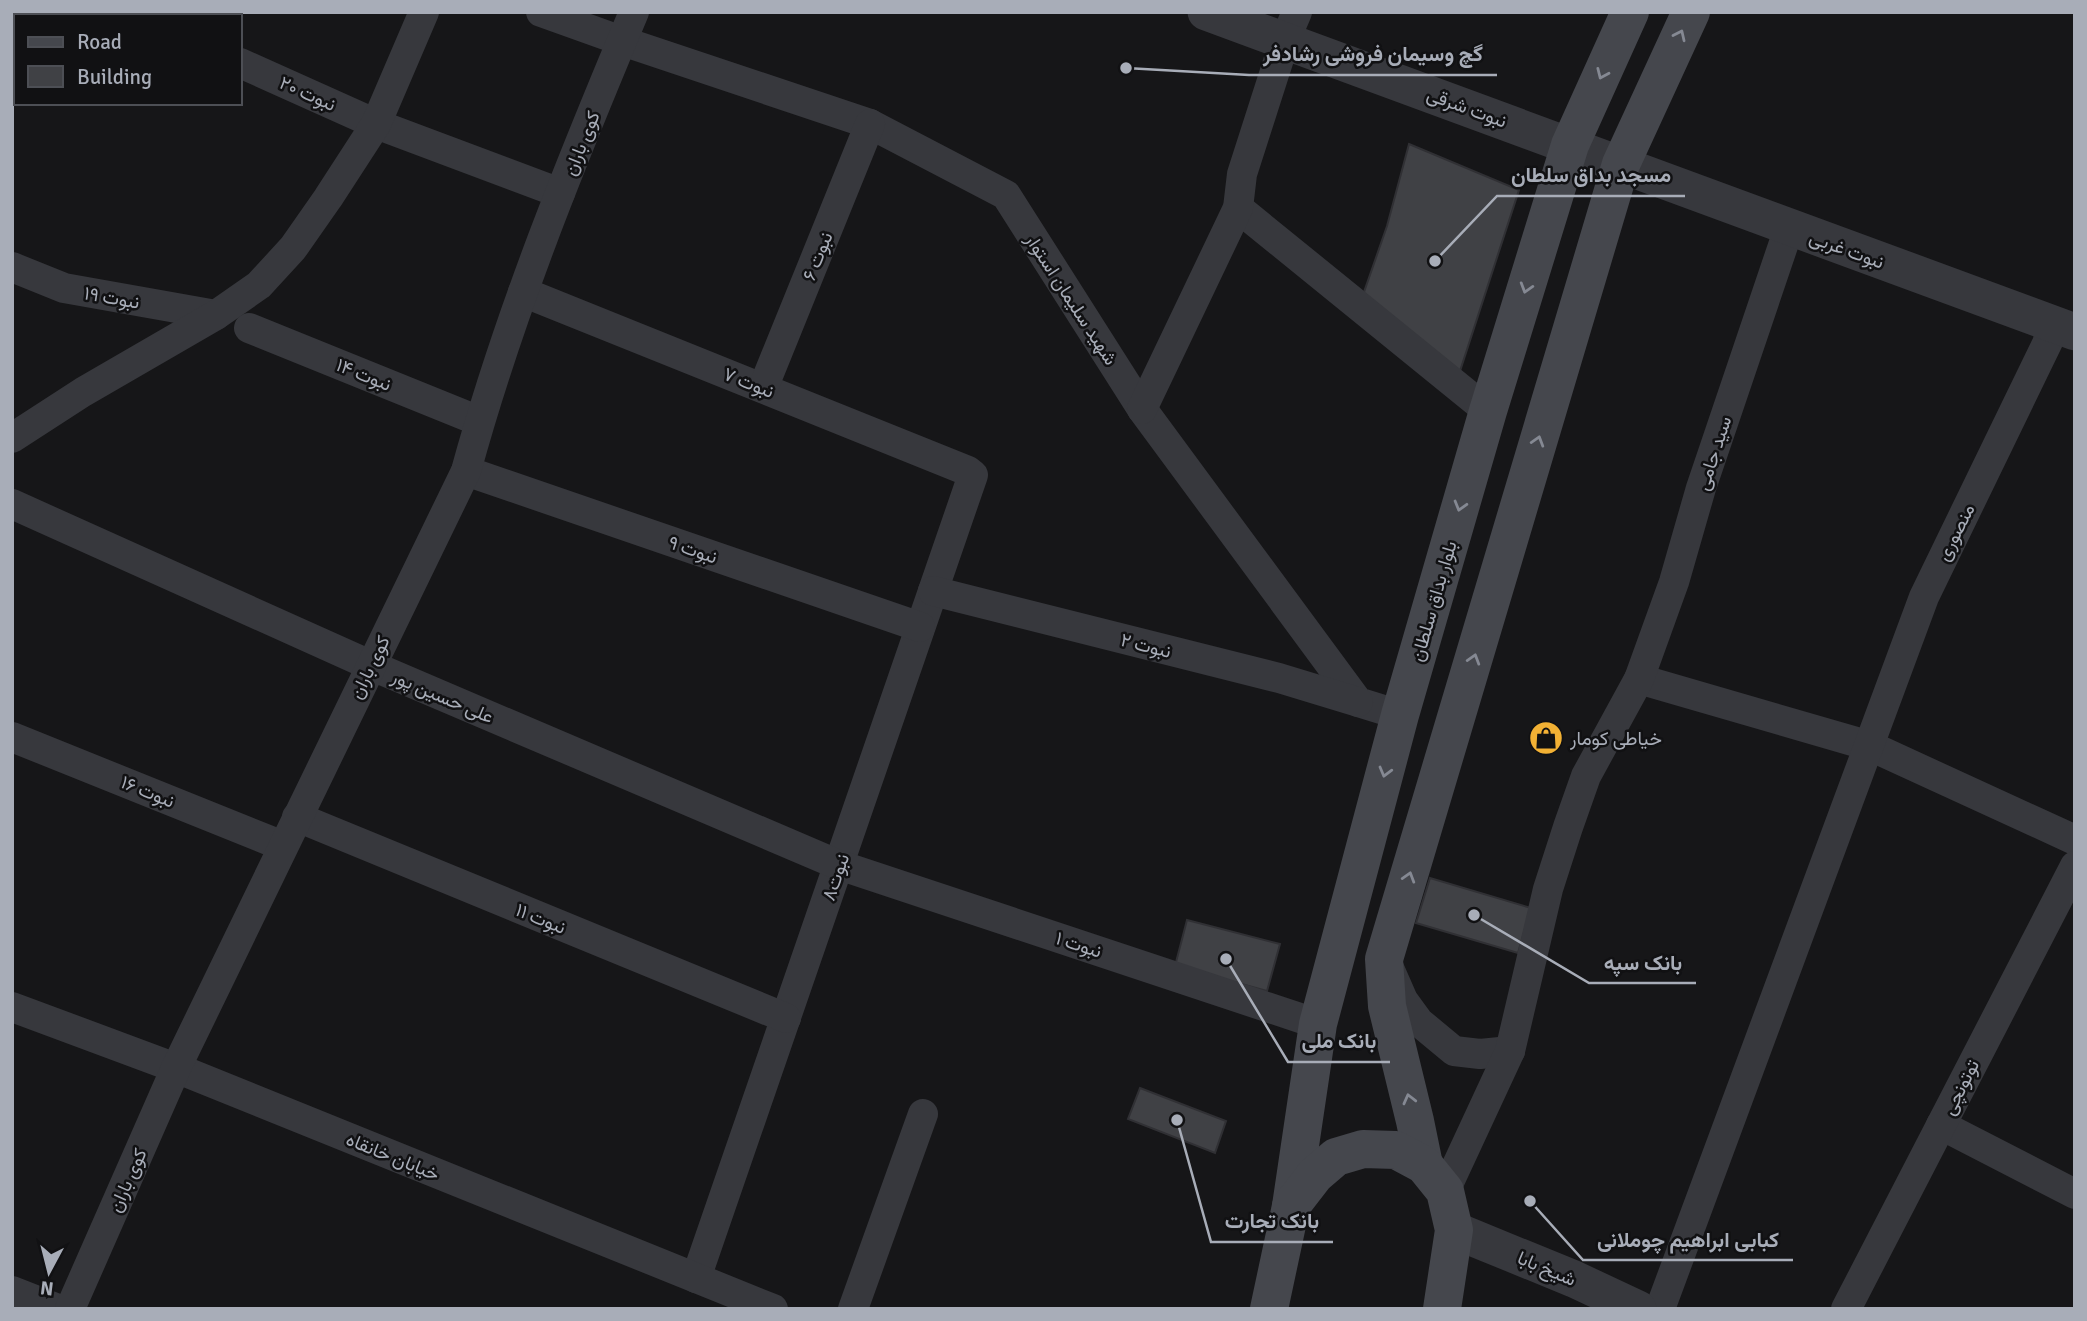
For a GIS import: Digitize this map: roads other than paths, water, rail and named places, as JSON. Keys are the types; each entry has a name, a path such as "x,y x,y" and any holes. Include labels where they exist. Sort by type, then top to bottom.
{"main road":[{"name":"بلوار بداق سلطان","path":"1269,1309 1291,1206 1318,1024 1401,715 1488,411 1570,145 1630,12"},
{"path":"1442,1309 1454,1230 1415,1121 1387,1006 1384,959 1621,164 1691,12"},
{"path":"1291,1206 1315,1175 1336,1157 1363,1149 1396,1150 1434,1178"}],"street":[{"path":"12,438 83,392 216,315 259,285 293,248 376,124 425,12"},
{"name":"شهید سلیمان استوار","path":"541,12 870,124 1006,195 1142,409 1358,702"},
{"name":"کوی باران","path":"70,1309 176,1068 466,471 479,421 523,292 634,12"},
{"name":"نبوت شرقی","path":"1206,12 1291,26 1570,145 1621,164"},
{"path":"1142,409 1238,208 1242,174 1291,26"},
{"name":"نبوت ۲۰","path":"242,64 376,124 560,193"},
{"name":"نبوت ۶","path":"763,388 870,124"},
{"name":"نبوت غربی","path":"1621,164 2066,329"},
{"path":"1238,208 1488,411"},
{"name":"سید جامی","path":"1434,1178 1510,1051 1548,889 1568,827 1586,776 1639,679 1674,582 1701,488 1789,228"},
{"name":"نبوت ۱۹","path":"12,267 64,288 216,315"},
{"name":"نبوت ۷","path":"523,292 973,475"},
{"name":"نبوت ۱۴","path":"249,328 479,421"},
{"name":"منصوری","path":"1660,1309 1924,597 2066,329"},
{"name":"نبوت ۹","path":"466,471 920,628"},
{"name":"نبوت۸","path":"696,1278 973,475"},
{"name":"علی حسین پور","path":"12,504 370,665 839,865"},
{"name":"نبوت ۲","path":"933,591 1279,678 1358,702"},
{"path":"1639,679 1870,746 2075,840"},
{"path":"1358,702 1401,715"},
{"name":"نبوت ۱۶","path":"12,737 283,846"},
{"name":"نبوت ۱۱","path":"297,817 786,1018"},
{"name":"نبوت ۱","path":"839,865 1318,1024"},
{"name":"توتونچی","path":"1846,1309 2075,866"},
{"path":"1384,959 1403,1000 1419,1022 1438,1040 1454,1051 1480,1055 1510,1051"},
{"name":"خیابان خانقاه","path":"12,1007 176,1068 773,1309"},
{"path":"853,1309 923,1114"},
{"path":"1941,1125 2075,1194"},
{"name":"شیخ بابا","path":"1454,1230 1574,1279 1638,1309"},
{"path":"12,1291 58,1309"}],"place":[{"name":"گچ وسیمان فروشی رشادفر","path":"1126,68"},
{"name":"مسجد بداق سلطان","path":"1435,261"},
{"name":"خیاطی کومار","path":"1546,738"},
{"name":"بانک سپه","path":"1474,915"},
{"name":"بانک ملی","path":"1226,959"},
{"name":"بانک تجارت","path":"1177,1120"},
{"name":"کبابی ابراهیم چوملانی","path":"1530,1201"}]}
